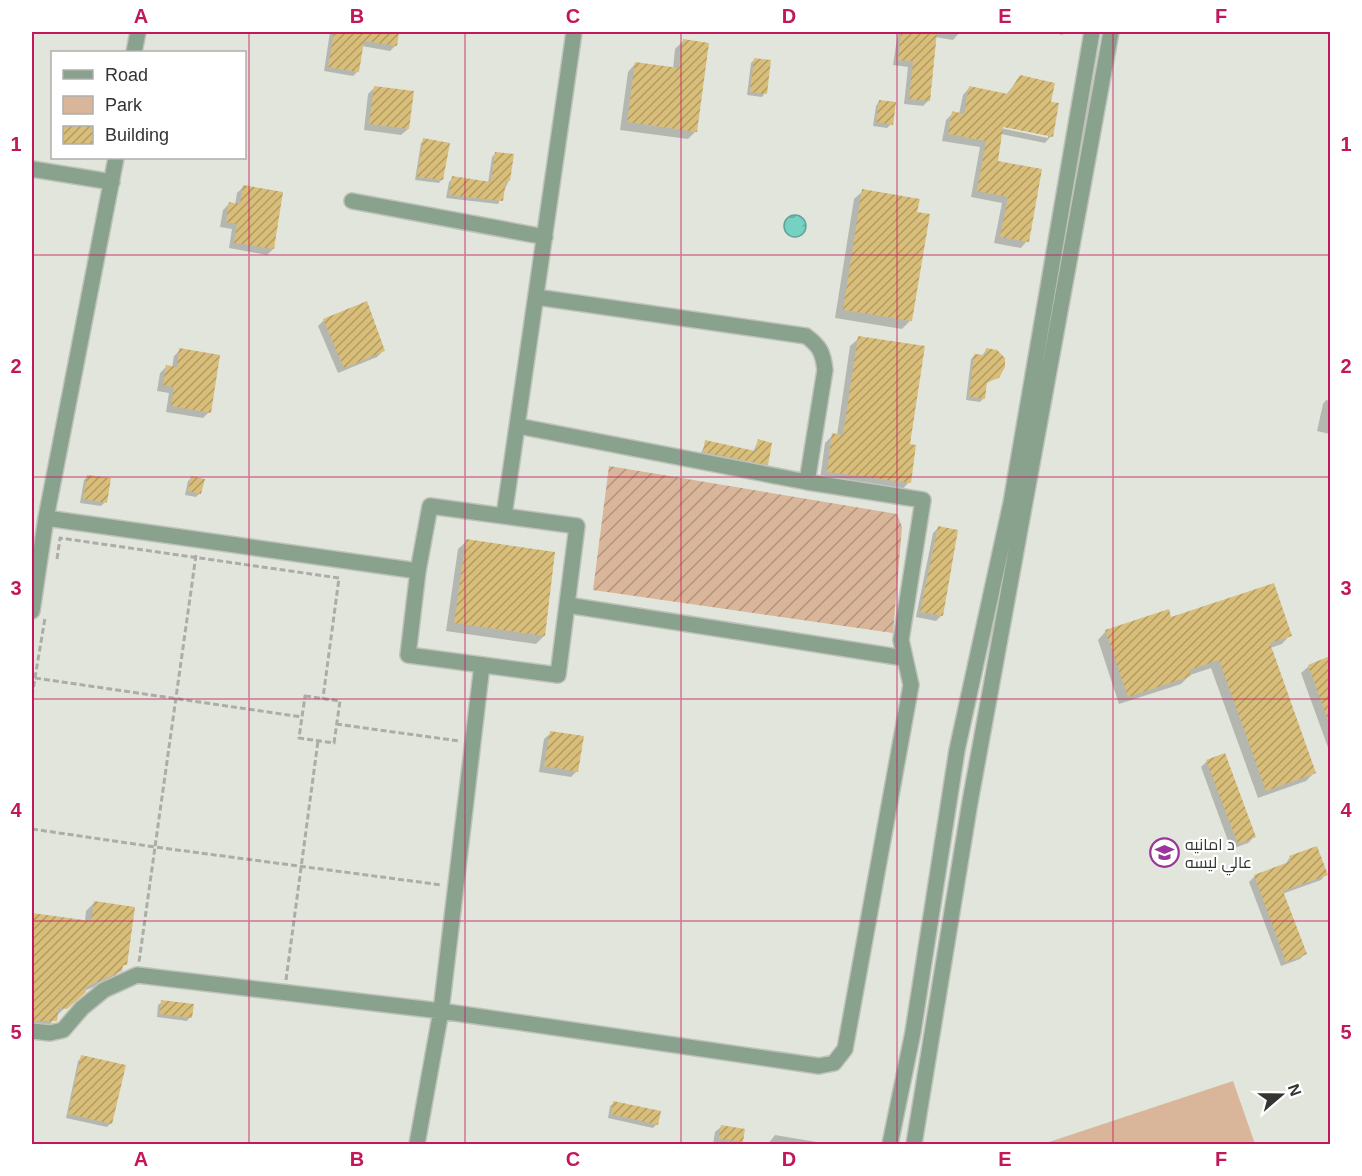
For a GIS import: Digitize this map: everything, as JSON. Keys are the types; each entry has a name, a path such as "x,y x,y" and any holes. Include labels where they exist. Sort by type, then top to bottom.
{"street":[{"path":"134,51 138,32"},
{"path":"504,516 574,32"},
{"path":"890,1144 913,1032 957,750 1011,503 1092,32"},
{"path":"914,1144 970,802 1111,32"},
{"path":"1089,49 1107,52"},
{"path":"32,611 46,518 116,159"},
{"path":"32,170 112,182"},
{"path":"352,201 545,237"},
{"path":"536,297 806,336 817,343 823,353 825,370 807,482"},
{"path":"32,1031 50,1033 63,1030 82,1008 104,990 137,975 441,1011 819,1066 834,1063 845,1049 911,685 901,640 923,500 807,482 518,426"},
{"path":"430,506 504,516 578,526 558,675 408,655 418,571 430,506"},
{"path":"46,518 418,571"},
{"path":"990,596 1006,601"},
{"path":"567,605 904,658"},
{"path":"417,1144 441,1011 483,665"}],"path":[{"path":"56,561 60,538 339,578 323,699"},
{"path":"137,975 198,541"},
{"path":"32,696 47,608"},
{"path":"34,678 302,717"},
{"path":"305,696 323,699 340,701 334,743 299,738 305,696"},
{"path":"336,724 473,743"},
{"path":"285,993 318,741"},
{"path":"32,829 300,868 456,887"}],"green space":[{"path":"609,466 897,514 902,527 893,633 593,590"},
{"path":"1233,1081 1255,1144 1043,1144"}],"water":[{"path":"795,215 803,218 806,226 803,234 795,237 787,234 784,226 787,218"}],"building":[{"path":"334,32 399,32 397,46 364,41 359,72 328,67"},
{"path":"901,32 937,32 930,101 909,99 913,61 898,60"},
{"path":"683,39 709,43 697,132 627,122 635,62 679,68"},
{"path":"754,58 771,60 767,94 750,92"},
{"path":"1020,75 1055,83 1051,102 1059,103 1053,137 1003,127 998,161 1042,169 1029,242 1000,237 1008,197 977,191 986,141 948,134 952,111 964,114 969,86 1008,94"},
{"path":"374,86 414,91 409,129 369,124"},
{"path":"879,100 896,102 893,125 876,122"},
{"path":"423,138 450,143 443,180 417,177"},
{"path":"495,152 514,154 510,181 506,181 503,201 449,195 452,176 491,182"},
{"path":"243,185 283,192 274,249 234,243 237,224 226,222 229,202 240,204"},
{"path":"862,189 920,199 917,212 930,214 912,321 843,310"},
{"path":"367,301 385,351 344,368 323,319"},
{"path":"858,336 925,346 910,444 916,445 911,483 827,472 832,433 843,435"},
{"path":"179,348 220,355 211,413 171,406 174,387 163,385 166,365 177,367"},
{"path":"986,348 997,350 1005,358 1005,367 999,378 987,382 985,399 969,397 974,354 985,355"},
{"path":"758,439 772,443 768,465 703,452 705,440 755,451"},
{"path":"87,475 111,478 107,503 83,499"},
{"path":"191,476 205,479 201,494 188,491"},
{"path":"938,526 958,530 943,616 920,612"},
{"path":"466,539 555,552 545,636 454,623"},
{"path":"1274,583 1292,636 1270,643 1316,773 1266,791 1219,660 1189,670 1191,676 1128,697 1105,630 1169,609 1171,617"},
{"path":"1330,656 1330,723 1329,723 1308,665"},
{"path":"550,731 584,736 578,772 544,766"},
{"path":"1225,753 1256,837 1238,844 1206,760"},
{"path":"1317,846 1328,875 1283,891 1307,954 1286,962 1254,875 1291,861 1289,856"},
{"path":"94,901 135,907 127,965 123,965 122,971 86,987 86,992 67,1009 59,1008 57,1021 32,1021 32,913 91,921"},
{"path":"161,1000 194,1004 192,1018 160,1014"},
{"path":"81,1055 126,1065 112,1124 68,1114"},
{"path":"613,1101 661,1111 658,1125 611,1114"},
{"path":"721,1125 745,1129 743,1142 719,1139"}],"place":[{"name":"د امانیه عالي لیسه","path":"1164,853"}]}
